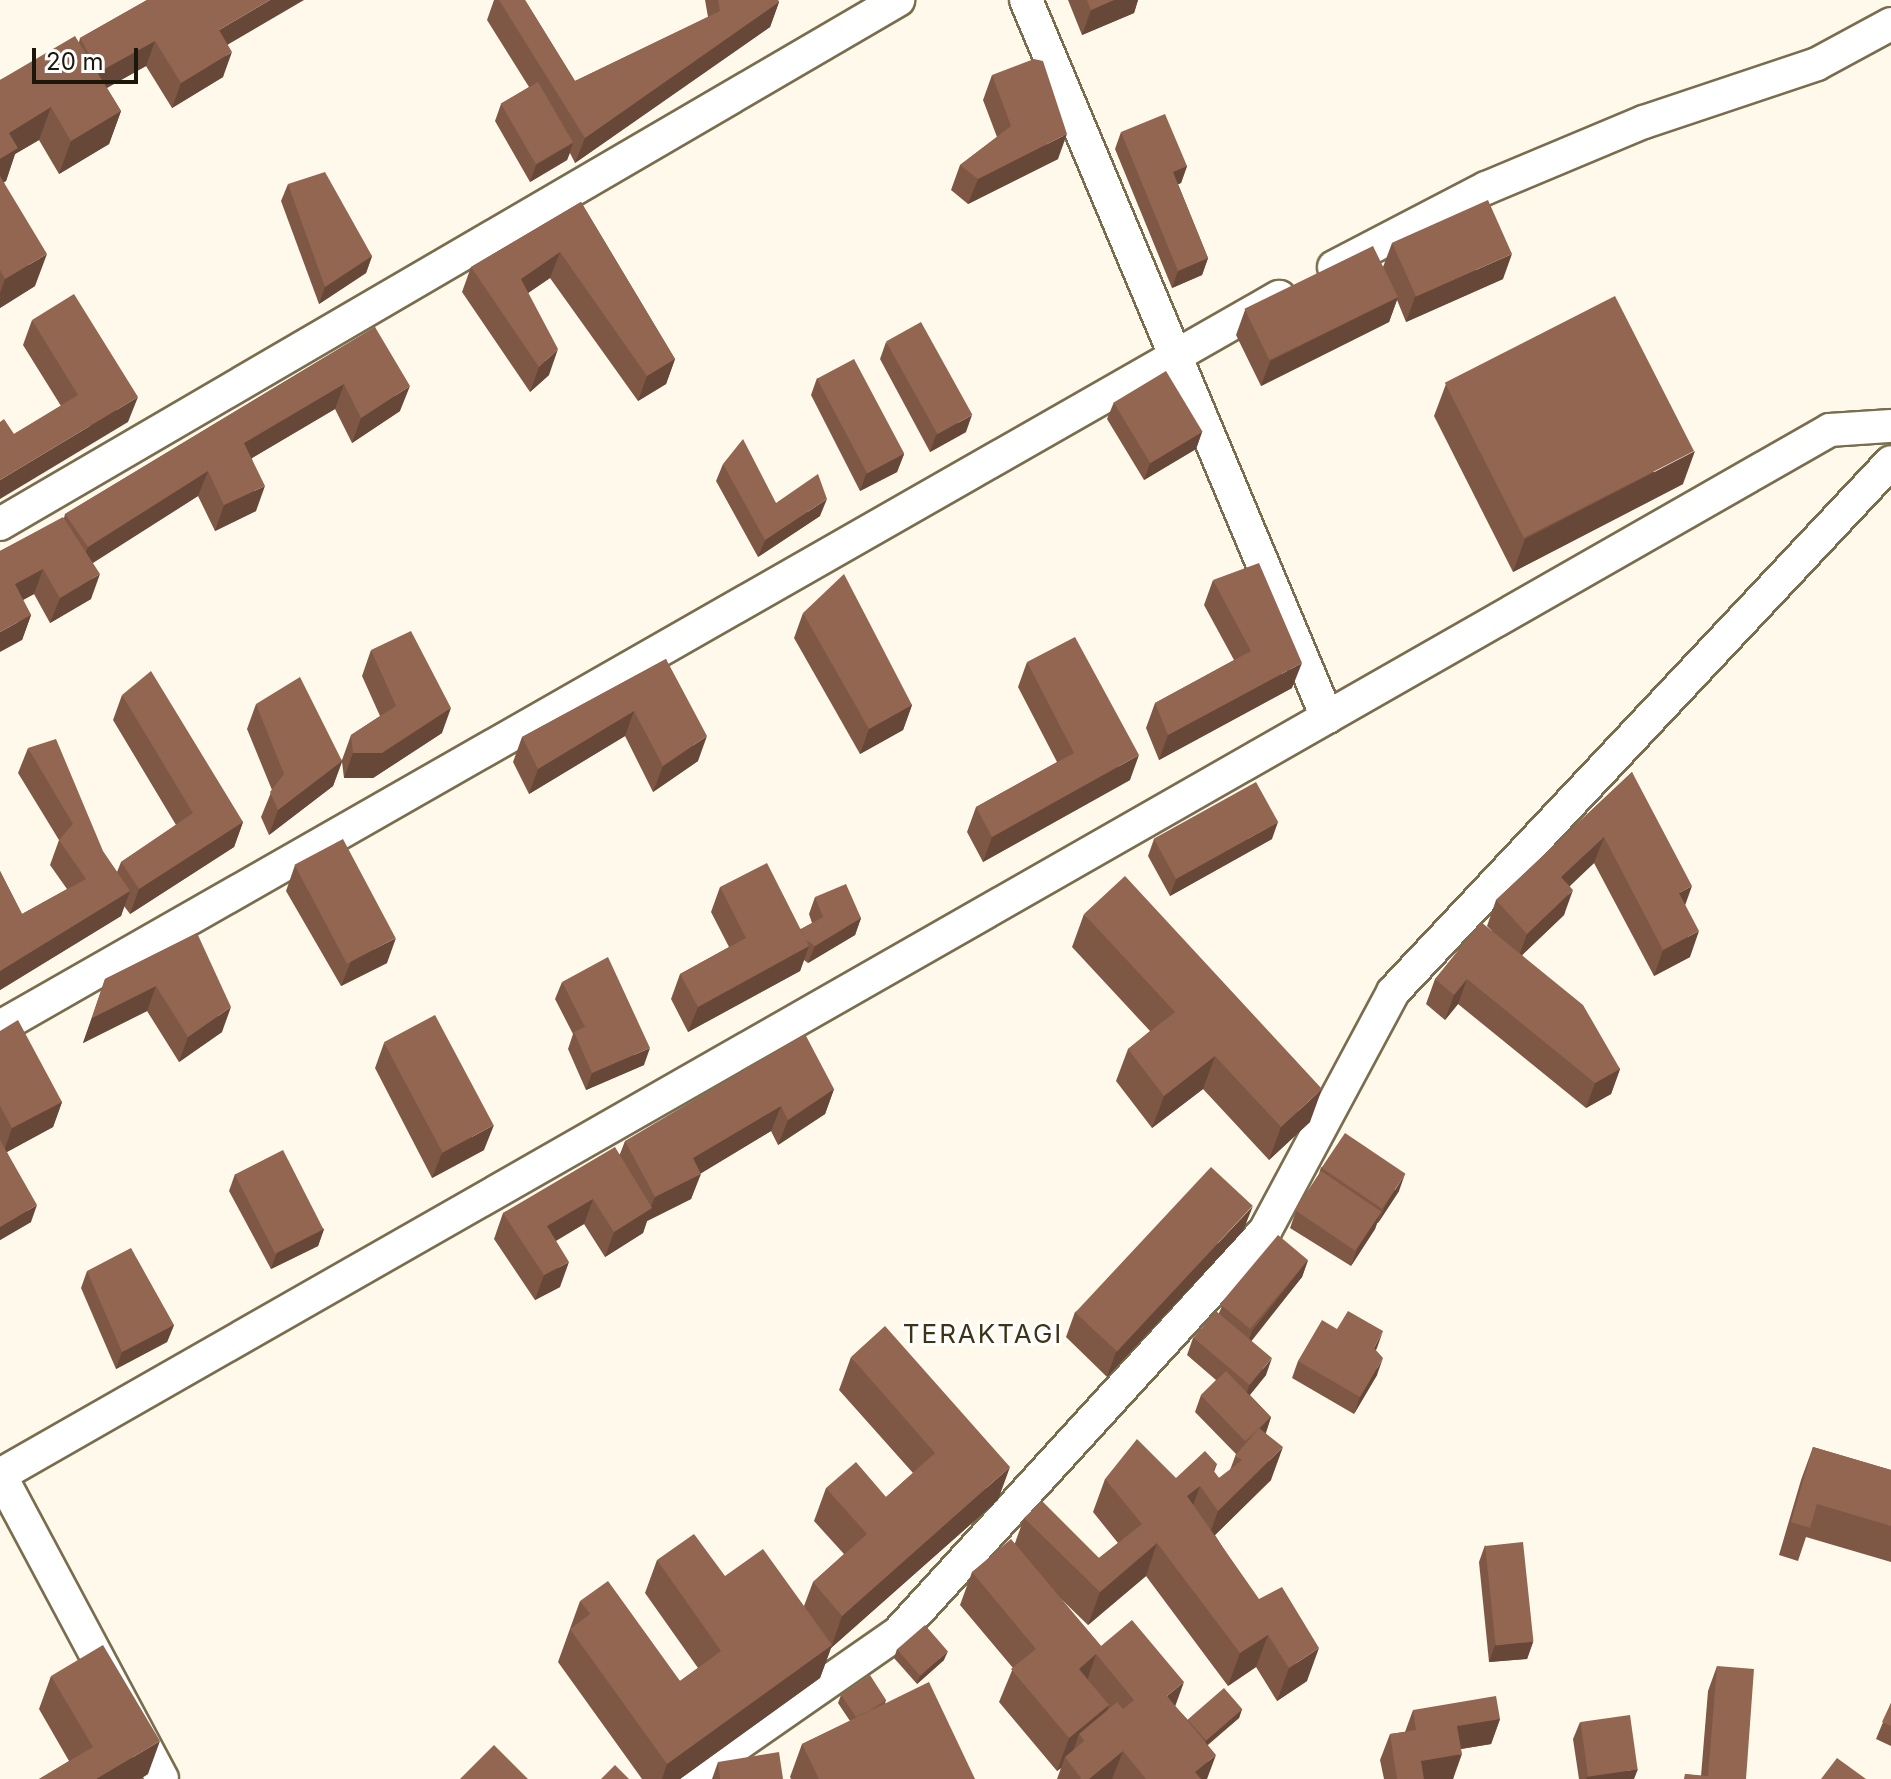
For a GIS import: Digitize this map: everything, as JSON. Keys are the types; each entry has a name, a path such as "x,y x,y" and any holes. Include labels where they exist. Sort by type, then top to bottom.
{"street":[{"path":"0,524 898,0"},
{"path":"1026,0 1327,717"},
{"path":"0,1027 1175,355 1486,188 1644,122 1817,64 1891,24"},
{"path":"162,1779 0,1475 1830,430 1891,426"},
{"path":"688,1779 897,1634 1265,1231 1393,992 1891,462"}],"building":[{"path":"147,0 270,0 219,30 232,52 181,83 155,41 99,72 80,38"},
{"path":"499,0 525,0 575,81 720,11 718,0 779,2 585,138"},
{"path":"1087,0 1114,0 1091,10"},
{"path":"75,36 121,111 71,141 51,107 9,133 18,148 0,159 0,80"},
{"path":"1034,59 1043,61 1067,134 978,179 960,165 1011,126 992,75"},
{"path":"538,82 573,143 536,164 501,104"},
{"path":"1165,114 1187,166 1173,172 1208,258 1178,271 1121,132"},
{"path":"325,172 372,256 325,287 288,184"},
{"path":"0,176 47,254 5,279 0,270"},
{"path":"1488,200 1512,254 1416,297 1392,243"},
{"path":"581,202 675,359 647,376 560,252 521,279 558,349 539,367 471,267"},
{"path":"1373,246 1398,297 1269,360 1244,309"},
{"path":"74,294 138,397 0,480 0,422 4,419 14,434 78,395 32,320"},
{"path":"1615,296 1694,451 1524,538 1445,383"},
{"path":"921,322 972,415 937,434 886,341"},
{"path":"375,327 410,386 361,418 344,384 244,443 265,486 224,505 208,471 88,547 65,514"},
{"path":"854,359 904,453 867,473 817,379"},
{"path":"1166,371 1203,432 1150,463 1114,402"},
{"path":"743,439 776,503 818,474 827,499 765,540 723,464"},
{"path":"63,517 100,574 60,598 43,569 15,584 31,615 0,632 0,551"},
{"path":"1259,563 1302,663 1168,735 1155,703 1251,651 1213,580"},
{"path":"844,574 912,705 869,729 803,613"},
{"path":"411,631 451,708 382,753 353,753 351,735 396,706 371,650"},
{"path":"1075,637 1139,755 992,837 976,807 1074,753 1027,662"},
{"path":"666,659 707,736 663,766 634,711 538,769 522,737"},
{"path":"151,671 243,822 139,889 121,862 193,813 122,695"},
{"path":"300,677 342,761 278,810 270,792 284,774 256,704"},
{"path":"56,739 103,851 130,891 0,971 0,871 22,914 86,879 59,840 73,824 28,748"},
{"path":"1632,772 1692,886 1679,893 1699,931 1663,950 1604,837 1561,877 1573,890 1527,934 1496,900"},
{"path":"1256,782 1278,822 1176,879 1154,839"},
{"path":"343,839 396,938 347,964 294,865"},
{"path":"767,863 809,946 698,1007 680,974 746,938 720,887"},
{"path":"1125,876 1322,1089 1281,1127 1215,1056 1164,1096 1128,1049 1175,1012 1084,914"},
{"path":"846,884 861,918 815,946 806,940 801,929 823,917 815,897"},
{"path":"1481,922 1583,1005 1620,1069 1595,1083 1467,979 1454,995 1435,979"},
{"path":"197,933 231,1007 188,1037 156,986 92,1018 105,979"},
{"path":"608,957 650,1048 592,1073 574,1032 585,1027 562,982"},
{"path":"435,1015 494,1125 442,1153 384,1042"},
{"path":"18,1020 62,1102 12,1128 0,1106 0,1031"},
{"path":"805,1034 834,1089 788,1120 781,1106 693,1158 701,1174 655,1197 625,1141"},
{"path":"1345,1133 1406,1174 1382,1209 1322,1168"},
{"path":"0,1140 37,1205 0,1227"},
{"path":"615,1147 652,1208 614,1232 593,1199 547,1226 569,1262 544,1275 503,1213"},
{"path":"283,1150 323,1229 275,1254 235,1175"},
{"path":"1211,1167 1253,1206 1117,1351 1075,1313"},
{"path":"1321,1171 1382,1212 1355,1251 1295,1210"},
{"path":"1278,1235 1308,1260 1250,1329 1220,1304"},
{"path":"131,1248 174,1325 122,1352 87,1271"},
{"path":"1216,1311 1272,1358 1249,1385 1194,1338"},
{"path":"1348,1311 1383,1331 1374,1348 1383,1358 1360,1397 1298,1361 1322,1320 1337,1329"},
{"path":"885,1326 1010,1467 842,1616 813,1582 867,1534 826,1488 856,1462 886,1497 935,1453 851,1357"},
{"path":"1226,1371 1270,1417 1245,1441 1201,1395"},
{"path":"1259,1428 1283,1447 1218,1511 1200,1486 1187,1496 1259,1599 1282,1587 1319,1648 1289,1668 1268,1635 1240,1653 1157,1543 1100,1592 1024,1518 1042,1501 1099,1558 1142,1524 1105,1479 1137,1439 1176,1478 1205,1451 1217,1464 1213,1470 1219,1478 1242,1460 1235,1456"},
{"path":"1813,1447 1891,1470 1891,1526 1817,1504 1810,1528 1791,1522"},
{"path":"694,1534 725,1576 763,1549 832,1645 667,1764 570,1629 590,1614 580,1601 608,1581 680,1681 721,1651 657,1560"},
{"path":"1011,1539 1101,1646 1132,1620 1184,1682 1167,1696 1216,1755 1195,1772 1201,1779 1146,1779 1123,1751 1089,1779 1080,1779 1065,1757 1084,1741 1079,1734 1117,1702 1123,1709 1134,1700 1096,1654 1079,1669 1109,1705 1069,1738 1011,1669 1036,1649 972,1572"},
{"path":"1523,1542 1533,1641 1496,1645 1485,1546"},
{"path":"925,1625 948,1651 920,1676 897,1649"},
{"path":"103,1645 160,1741 96,1779 39,1779 93,1747 51,1676"},
{"path":"1717,1666 1754,1669 1746,1779 1685,1779 1685,1774 1708,1776"},
{"path":"870,1675 886,1700 856,1717 841,1695"},
{"path":"929,1682 975,1779 819,1779 802,1744"},
{"path":"1224,1688 1242,1709 1206,1741 1188,1719"},
{"path":"1496,1696 1500,1719 1457,1726 1462,1754 1421,1761 1424,1779 1397,1779 1390,1734 1416,1730 1413,1710"},
{"path":"1891,1703 1891,1726 1882,1722"},
{"path":"1630,1715 1638,1769 1588,1776 1580,1722"},
{"path":"494,1745 528,1779 460,1779"},
{"path":"779,1752 783,1779 720,1779 718,1762"},
{"path":"1837,1758 1866,1779 1821,1779"},
{"path":"615,1765 629,1779 601,1779"}],"district":[{"name":"TERAKTAGI","path":"983,1334"}]}
